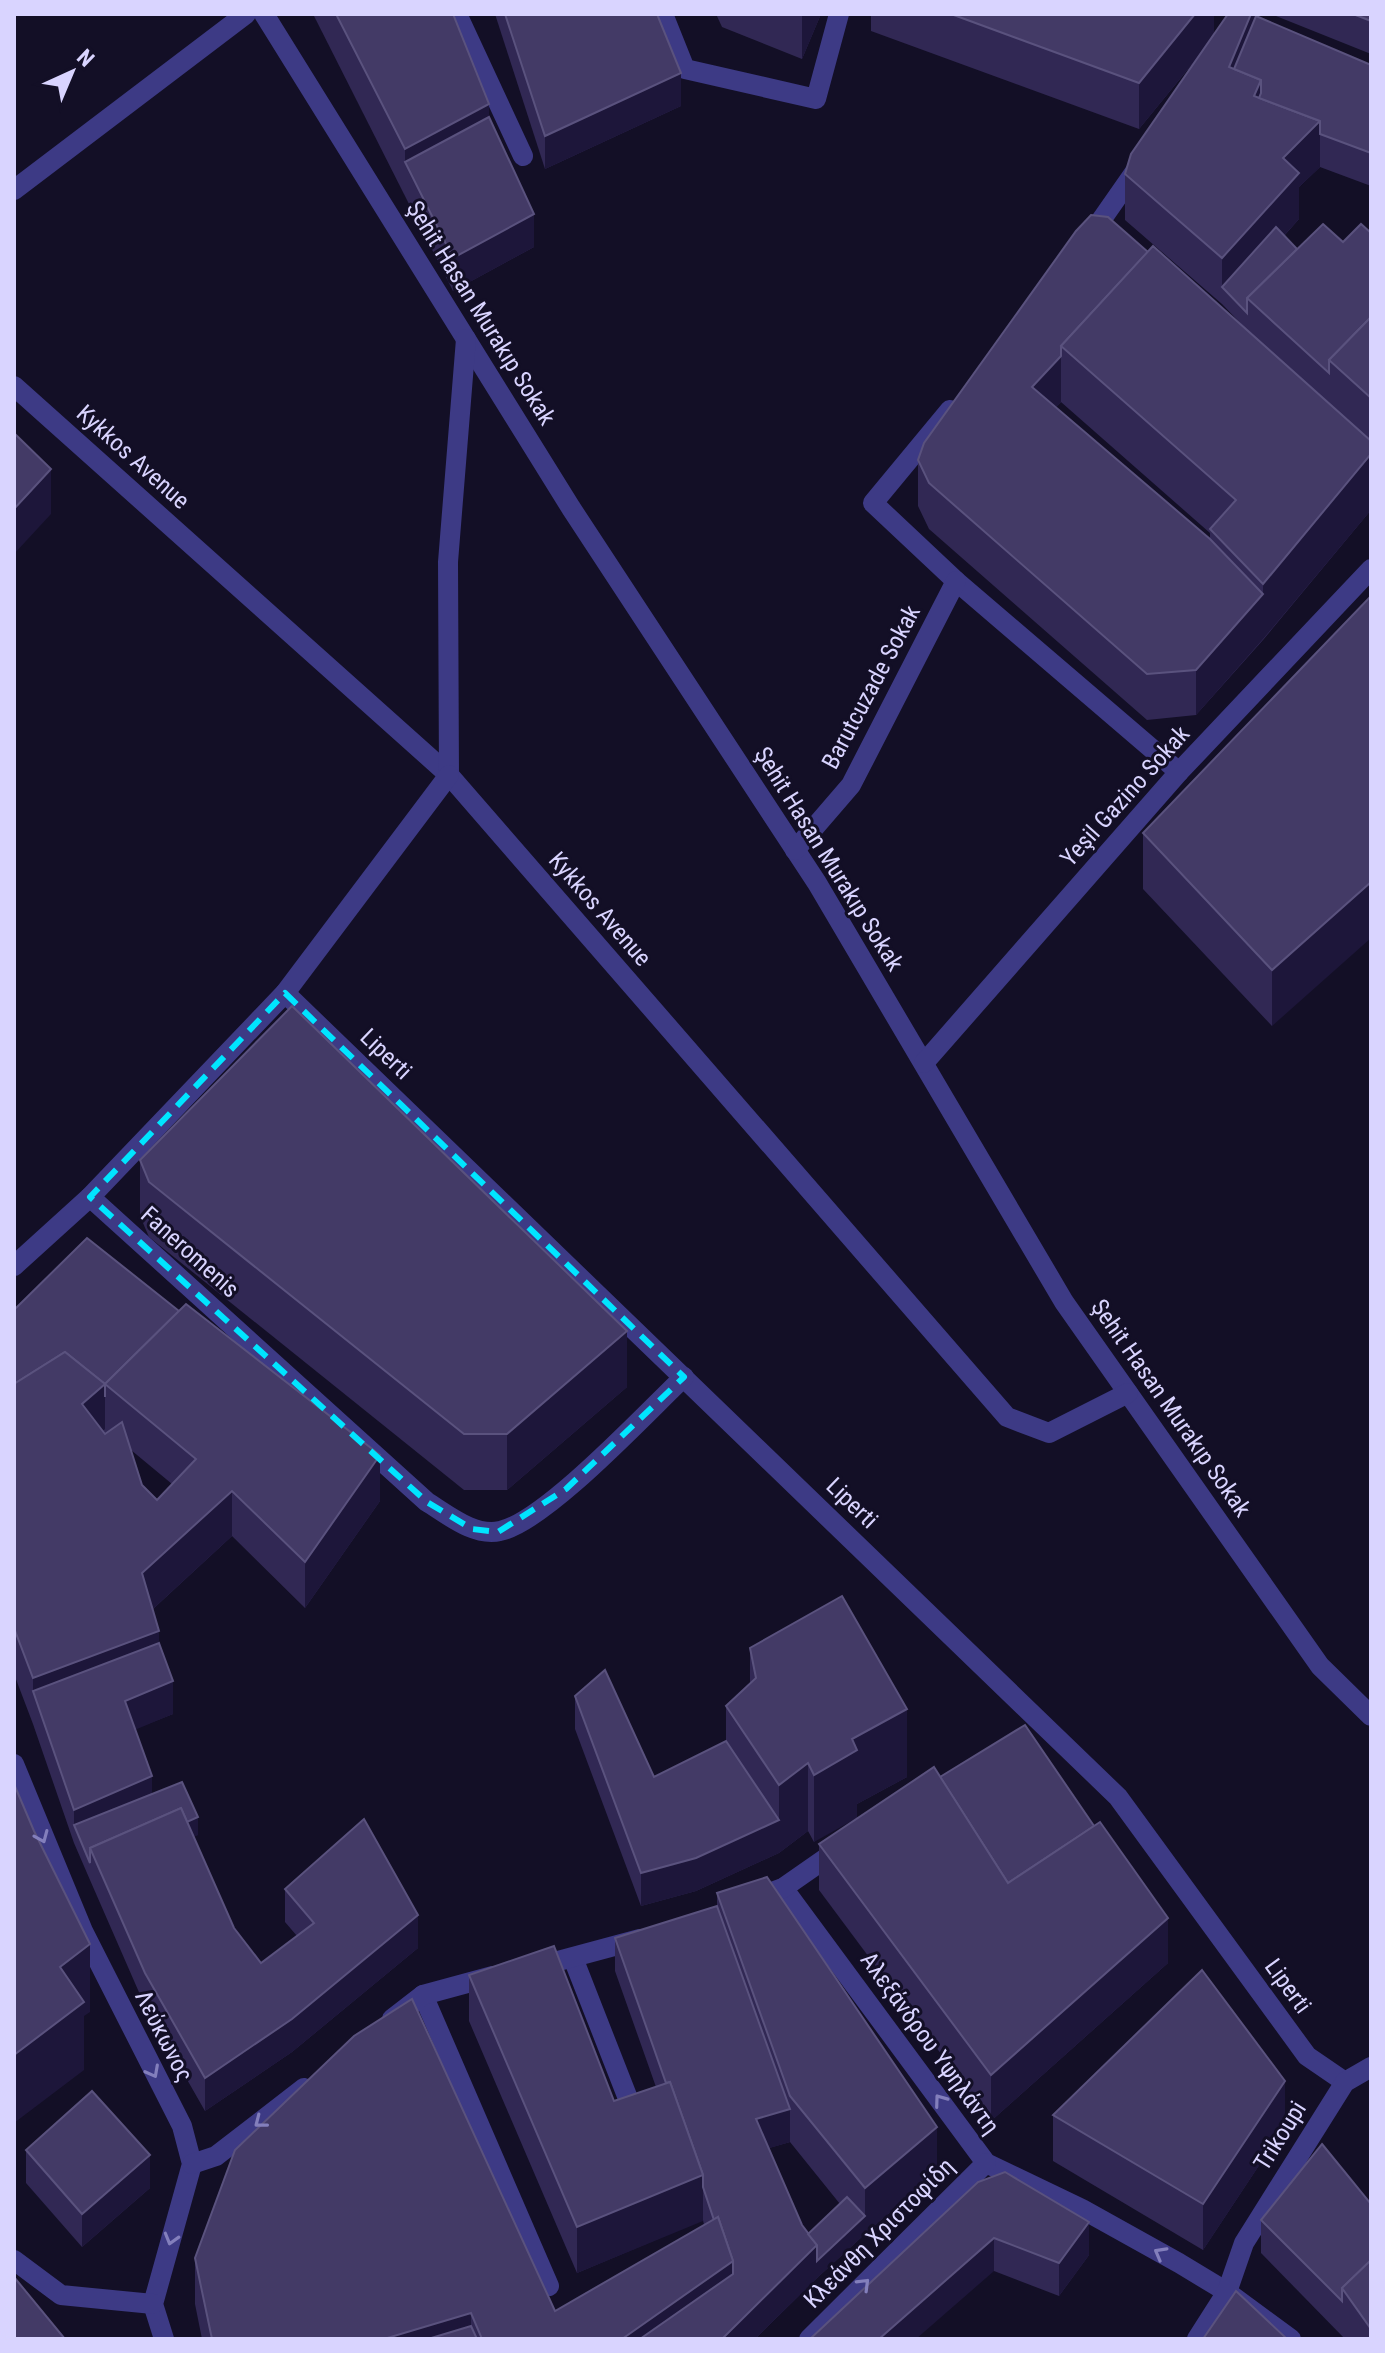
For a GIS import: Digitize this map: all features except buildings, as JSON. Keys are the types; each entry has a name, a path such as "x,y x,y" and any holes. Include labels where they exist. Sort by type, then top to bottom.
{"street":[{"path":"14,190 246,14"},
{"name":"Şehit Hasan Murakıp Sokak","path":"264,14 571,508 795,850 1064,1302 1320,1666 1371,1716"},
{"path":"457,14 523,156"},
{"path":"663,14 685,69 816,99 839,14"},
{"path":"1081,249 1105,229 1152,147"},
{"path":"14,1266 90,1197 285,993 449,775 448,562 466,339"},
{"name":"Kykkos Avenue","path":"14,386 449,775 1007,1417 1049,1433 1128,1393"},
{"path":"963,396 873,503 956,581 1179,772"},
{"name":"Yeşil Gazino Sokak","path":"924,1063 1179,772 1371,569"},
{"name":"Barutcuzade Sokak","path":"795,850 851,785 956,581"},
{"name":"Liperti","path":"285,993 684,1377 1034,1726 1118,1797 1307,2056 1345,2082"},
{"name":"Faneromenis","path":"90,1197 427,1502 472,1529 498,1532 522,1522 566,1489 684,1377"},
{"name":"Λεύκωνος","path":"14,1764 83,1931 182,2126 192,2164"},
{"path":"740,1904 783,1888 857,1836"},
{"name":"Αλεξάνδρου Υψηλάντη","path":"783,1888 986,2163 1082,2209 1227,2292 1291,2339"},
{"path":"376,2031 423,1995 653,1935"},
{"path":"573,1958 629,2101"},
{"path":"423,1995 549,2286"},
{"name":"Trikoupi","path":"1197,2339 1227,2292 1244,2243 1345,2082 1371,2067"},
{"path":"164,2339 153,2304 192,2164 216,2156 314,2079"},
{"name":"Κλεάνθη Χριστοφίδη","path":"809,2339 986,2163"},
{"path":"14,2260 61,2295 153,2304"}],"highlighted area":[{"path":"285,993 684,1377 566,1489 498,1532 472,1529 427,1502 90,1197"}]}
